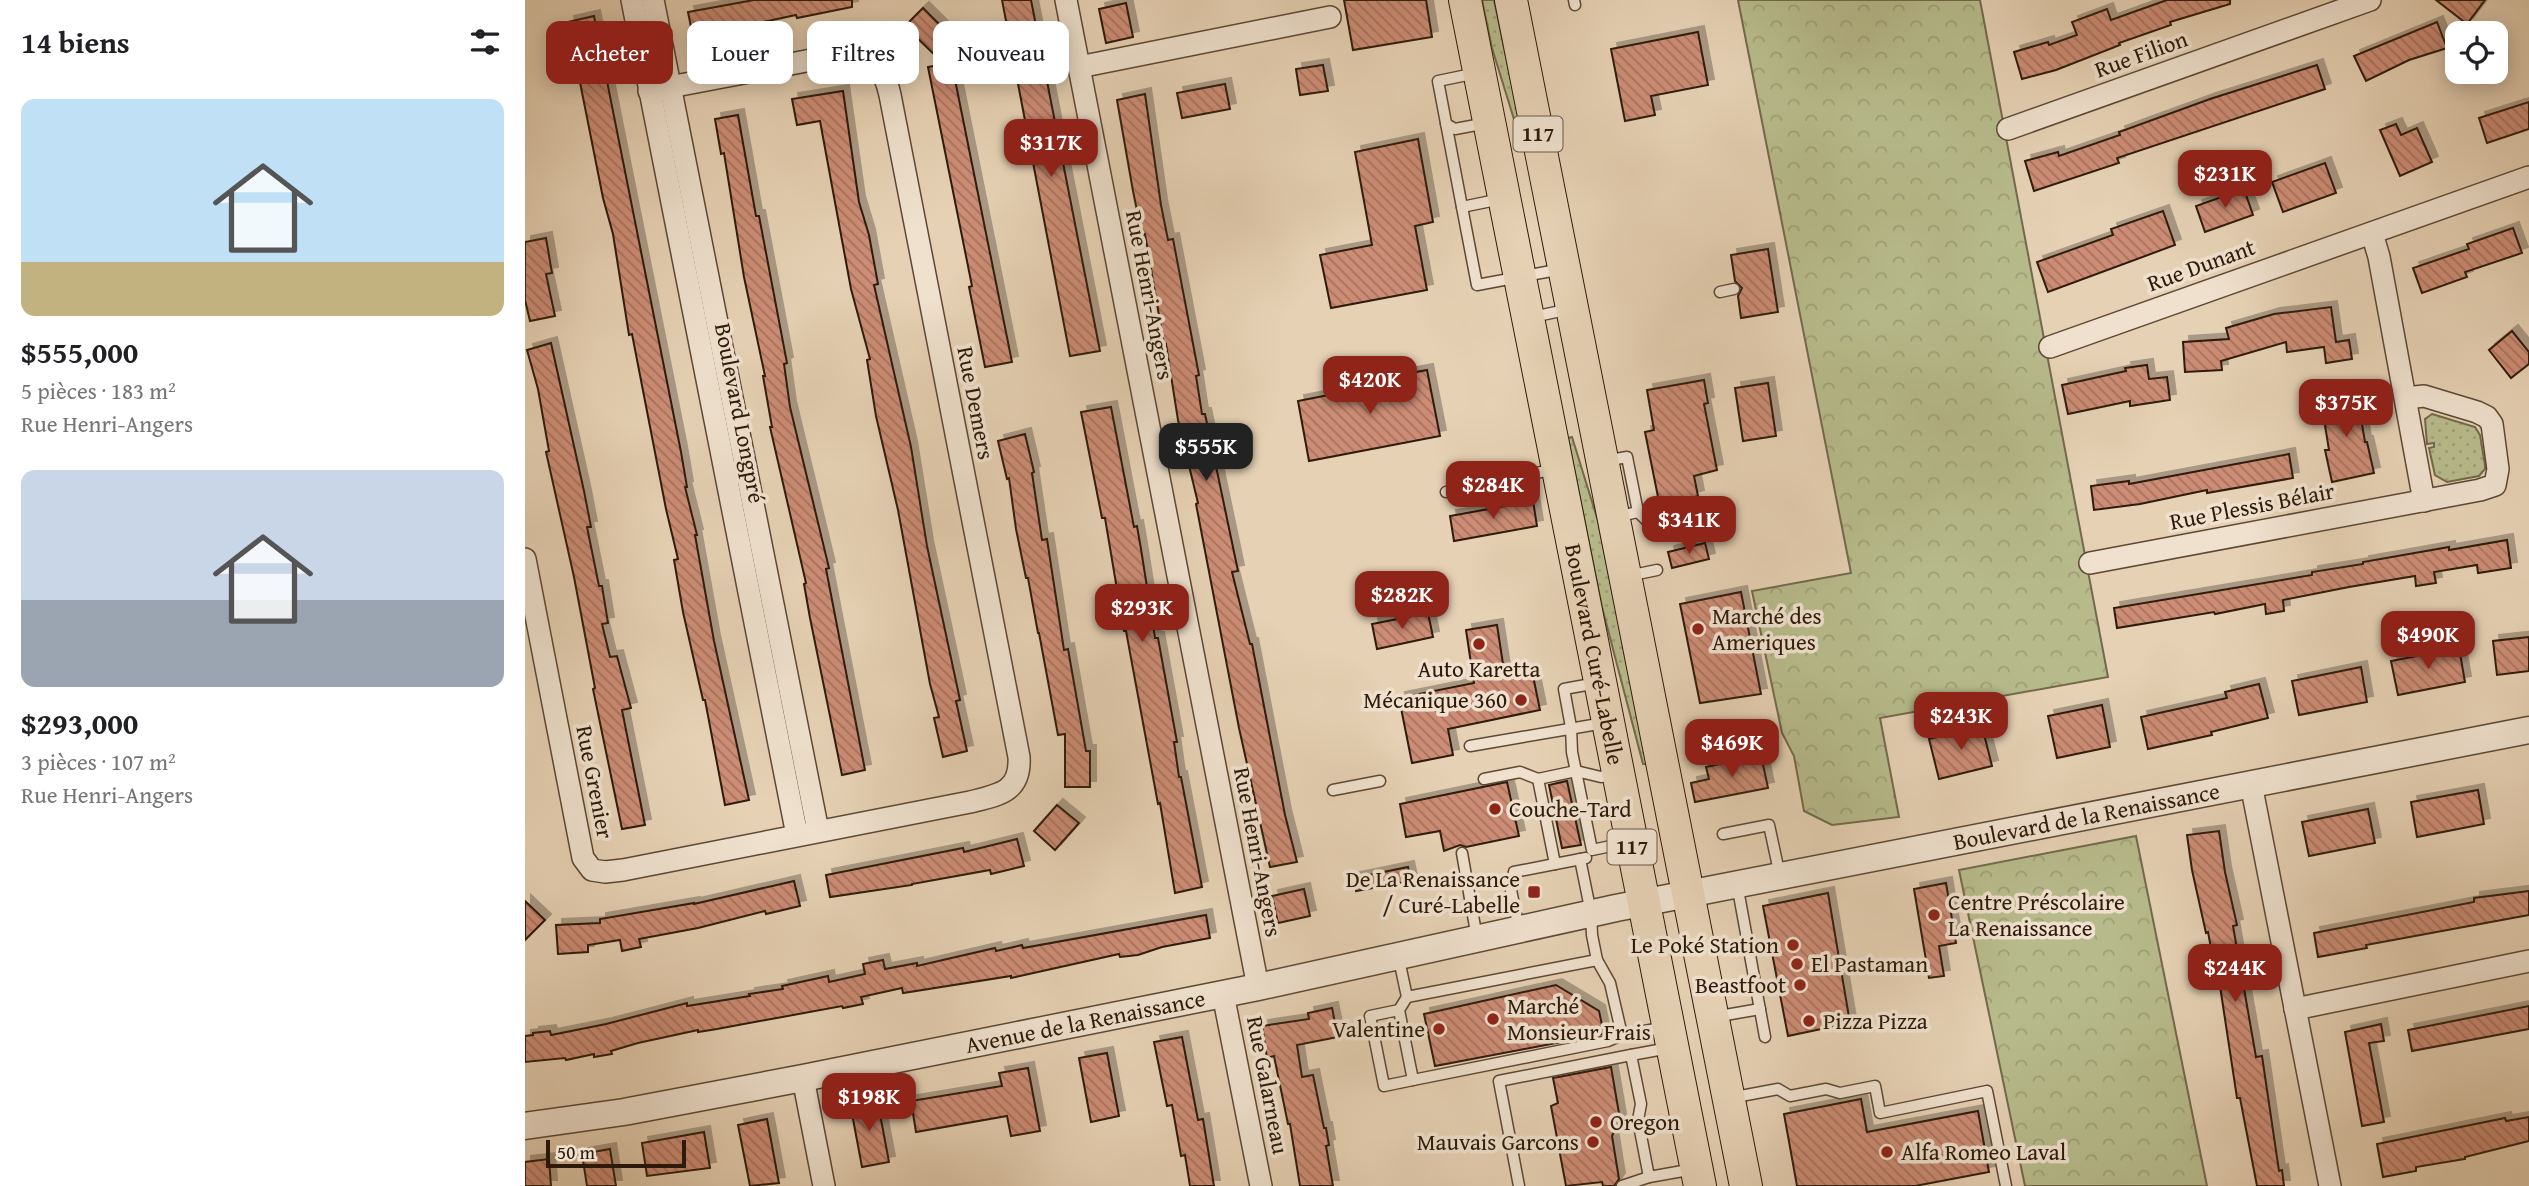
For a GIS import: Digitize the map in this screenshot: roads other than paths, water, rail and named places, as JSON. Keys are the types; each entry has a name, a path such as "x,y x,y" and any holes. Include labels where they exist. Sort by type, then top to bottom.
{"main road":[{"name":"Boulevard Curé-Labelle","path":"1465,0 1698,1177"},
{"name":"Boulevard Curé-Labelle","path":"1511,0 1603,462 1626,515 1625,576 1746,1186"}],"street":[{"name":"Boulevard Longpré","path":"632,0 659,89 807,833"},
{"name":"Boulevard Longpré","path":"653,0 659,89"},
{"name":"Rue Henri-Angers","path":"1066,0 1258,987"},
{"name":"Rue Filion","path":"2008,129 2370,0"},
{"path":"1079,67 1330,17"},
{"name":"Rue Demers","path":"659,89 855,53 877,64 884,75 890,95 1019,757 1019,771 1010,787 993,797 807,833"},
{"name":"Rue Dunant","path":"2050,347 2529,177"},
{"path":"2372,233 2379,257 2424,501"},
{"name":"Rue Plessis Bélair","path":"2090,563 2424,501 2495,485 2498,469 2490,420 2477,412 2424,396 2406,398"},
{"name":"Rue Grenier","path":"525,559 583,858 588,867 599,872 613,872 807,833"},
{"name":"Boulevard de la Renaissance","path":"1643,903 2529,730"},
{"path":"2251,784 2330,1186"},
{"name":"Avenue de la Renaissance","path":"525,1126 624,1112 803,1078 1258,987 1643,903"},
{"path":"2295,1009 2529,961"},
{"name":"Rue Galarneau","path":"1223,994 1261,1186"},
{"path":"803,1078 824,1186"}],"lane":[{"path":"1479,72 1438,81 1477,285 1565,268"},
{"path":"1446,124 1455,129 1489,123"},
{"path":"1462,207 1504,199"},
{"path":"1720,292 1734,289"},
{"path":"1529,324 1542,315 1573,309"},
{"path":"1446,492 1558,469"},
{"path":"1626,515 1657,531"},
{"path":"1625,576 1657,570"},
{"path":"1592,850 1563,689 1600,682"},
{"path":"1470,746 1607,722"},
{"path":"1485,779 1520,772 1538,779 1576,771 1601,778 1618,774"},
{"path":"1538,779 1555,864"},
{"path":"1333,790 1380,780"},
{"path":"1723,834 1769,825 1780,876"},
{"path":"1519,929 1511,890 1514,872 1580,859 1587,857 1592,850 1631,842"},
{"path":"1462,853 1478,938"},
{"path":"1580,859 1597,960 1610,983 1622,1035"},
{"path":"1737,884 1765,1037"},
{"path":"1398,956 1407,997 1399,1010 1413,1080"},
{"path":"1407,997 1597,960"},
{"path":"1713,1018 1760,1009"},
{"path":"1399,1010 1370,1016 1384,1086 1608,1041 1622,1035 1670,1037"},
{"path":"1519,1186 1499,1081 1631,1055 1670,1037"},
{"path":"1631,1055 1641,1104 1638,1120 1649,1177"},
{"path":"1729,1098 1778,1090 1790,1096 1826,1089 1840,1093 1875,1086 1880,1113 1987,1091 2006,1186"},
{"path":"1622,1186 1649,1177 1698,1177"}],"place":[{"name":"Marché des Ameriques","path":"1698,629"},
{"name":"Auto Karetta","path":"1479,644"},
{"name":"Mécanique 360","path":"1521,700"},
{"name":"Couche-Tard","path":"1495,809"},
{"name":"De La Renaissance / Curé-Labelle","path":"1534,892"},
{"name":"Centre Préscolaire La Renaissance","path":"1934,915"},
{"name":"Le Poké Station","path":"1793,945"},
{"name":"El Pastaman","path":"1797,964"},
{"name":"Beastfoot","path":"1800,985"},
{"name":"Marché Monsieur Frais","path":"1493,1019"},
{"name":"Pizza Pizza","path":"1809,1021"},
{"name":"Valentine","path":"1439,1029"},
{"name":"Oregon","path":"1596,1122"},
{"name":"Mauvais Garcons","path":"1593,1142"},
{"name":"Alfa Romeo Laval","path":"1887,1152"}]}
